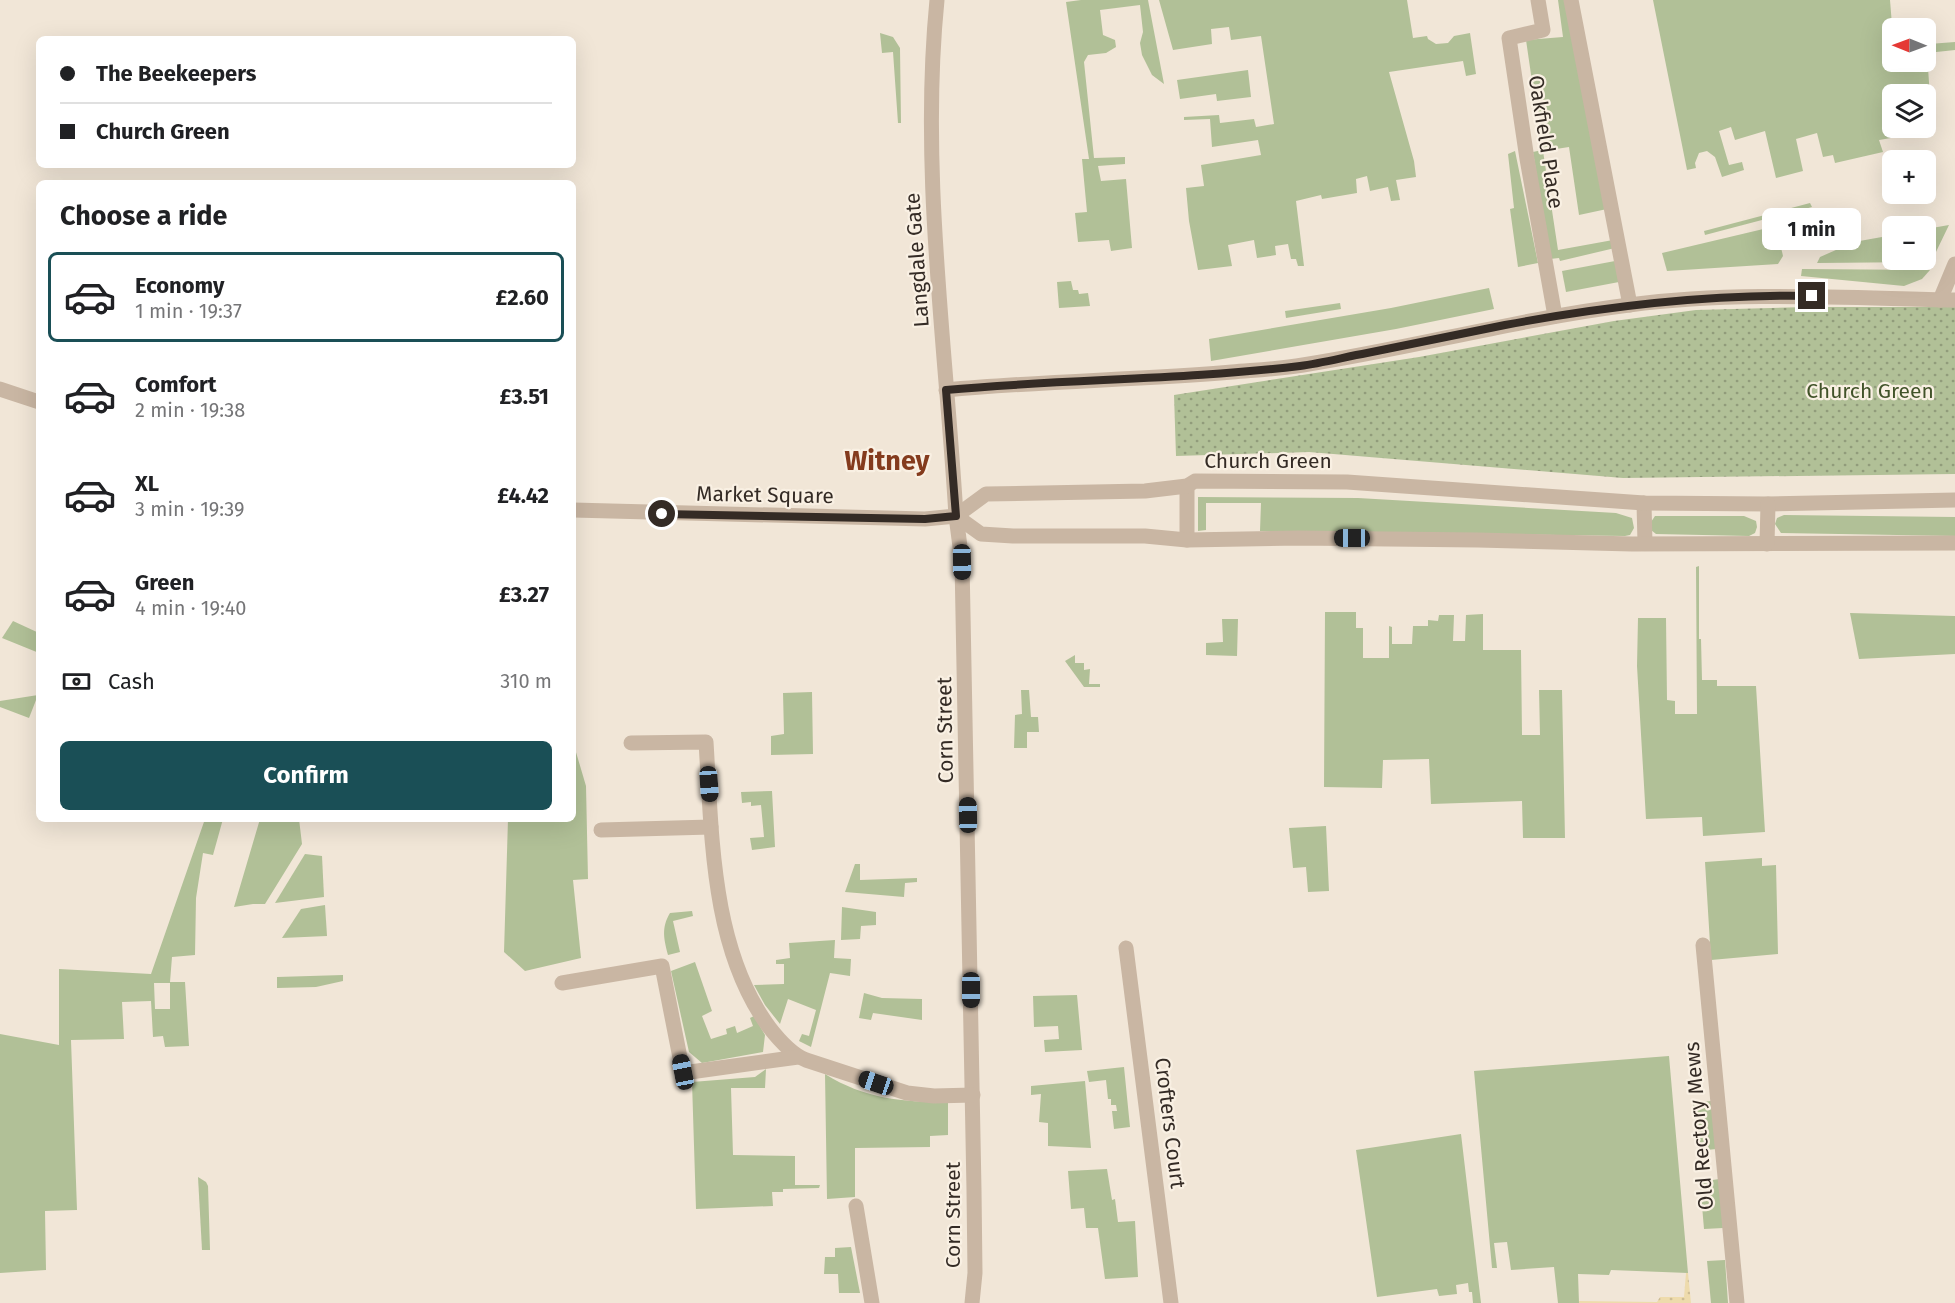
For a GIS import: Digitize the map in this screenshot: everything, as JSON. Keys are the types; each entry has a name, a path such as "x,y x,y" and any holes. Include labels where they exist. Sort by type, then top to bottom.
{"street":[{"name":"Langdale Gate","path":"938,0 932,96 932,173 956,516"},
{"name":"Oakfield Place","path":"1538,0 1543,30 1509,38 1529,170 1555,316"},
{"path":"1571,0 1630,305"},
{"path":"946,390 1021,383 1202,374 1302,365 1555,316 1699,298 1770,295 1947,300 1955,264"},
{"path":"0,388 36,401"},
{"name":"Church Green","path":"1187,540 1187,486 1195,481 1347,482 1644,503 1768,504 1955,500"},
{"path":"1187,486 1145,490 986,494 956,516 981,534 1013,536 1145,536 1187,540 1371,538 1645,543 1955,543"},
{"path":"1644,503 1645,543"},
{"path":"1767,544 1768,504"},
{"name":"Market Square","path":"576,510 925,519 956,516"},
{"name":"Corn Street","path":"956,516 962,562 973,1095 975,1273 972,1303"},
{"path":"631,743 706,742 712,853 736,965 751,998 782,1042 798,1057 907,1093 934,1096 973,1095"},
{"path":"601,830 711,827"},
{"name":"Old Rectory Mews","path":"1703,945 1737,1303"},
{"name":"Crofters Court","path":"1126,948 1171,1303"},
{"path":"561,983 662,966 683,1072 798,1057"},
{"path":"856,1206 872,1303"}],"green space":[{"path":"1148,0 1164,84 1152,75 1142,55 1140,43 1143,32 1140,5 1100,10 1103,35 1115,40 1116,47 1106,53 1088,55 1084,62 1094,158 1125,157 1125,164 1098,166 1101,181 1126,179 1132,248 1111,251 1109,240 1078,242 1075,213 1087,212 1082,159 1089,159 1066,2"},
{"path":"1159,0 1407,0 1413,38 1427,36 1436,44 1448,43 1454,36 1470,33 1476,74 1466,76 1463,61 1389,72 1414,161 1416,177 1396,180 1400,200 1391,201 1388,187 1370,191 1367,176 1356,179 1357,193 1322,199 1321,195 1296,201 1304,266 1298,266 1296,259 1291,259 1288,244 1275,246 1276,255 1257,258 1254,240 1228,245 1232,266 1198,270 1189,221 1186,188 1204,186 1201,165 1261,155 1258,140 1212,147 1210,119 1184,120 1184,117 1219,115 1220,123 1254,119 1256,127 1274,124 1261,36 1231,40 1229,27 1211,29 1212,44 1173,50"},
{"path":"1558,0 1565,0 1607,209 1579,215 1569,147 1543,151 1558,250 1613,240 1615,248 1560,261 1559,258 1550,259 1533,152 1542,150 1526,40 1563,37"},
{"path":"1653,0 1890,0 1891,18 1882,18 1882,72 1928,72 1929,84 1882,84 1882,138 1891,138 1879,140 1882,152 1835,163 1833,155 1823,157 1817,133 1796,139 1803,171 1776,178 1765,131 1735,140 1731,127 1719,131 1729,165 1742,162 1744,170 1722,177 1715,157 1707,151 1699,153 1695,163 1696,168 1687,170"},
{"path":"880,33 893,37 900,48 901,123 898,123 893,52 882,53"},
{"path":"1955,42 1955,50 1936,52 1936,43"},
{"path":"1248,70 1251,97 1217,101 1216,94 1180,99 1177,80"},
{"path":"1515,151 1538,263 1518,267 1510,209 1514,208 1508,154"},
{"path":"1810,203 1812,207 1705,235 1704,231"},
{"path":"1949,225 1936,252 1936,227"},
{"path":"1776,226 1783,256 1778,264 1667,271 1662,253"},
{"path":"1882,237 1882,262 1817,263 1820,257 1854,242"},
{"path":"1615,261 1619,282 1566,292 1562,271"},
{"path":"1802,269 1930,270 1922,279 1904,286 1801,276"},
{"path":"1071,281 1073,290 1078,290 1079,294 1088,293 1090,306 1059,308 1057,282"},
{"path":"1489,288 1494,309 1396,329 1211,361 1209,339 1391,308"},
{"path":"1340,303 1341,309 1286,318 1285,311"},
{"name":"Church Green","path":"1955,307 1955,474 1623,478 1309,452 1176,456 1174,395 1419,357 1614,321 1696,310"},
{"path":"1198,497 1358,498 1616,513 1632,518 1634,528 1630,535 1625,536 1260,531 1261,503 1206,503 1206,530 1198,531"},
{"path":"1784,515 1955,517 1955,536 1781,533 1775,524 1777,518"},
{"path":"1655,516 1744,516 1756,521 1757,527 1755,533 1749,536 1656,534 1651,530 1651,522"},
{"path":"1699,566 1699,639 1701,639 1702,680 1717,680 1717,686 1756,686 1765,832 1703,836 1702,817 1646,819 1637,666 1638,618 1666,618 1667,700 1675,701 1675,714 1697,714 1696,567"},
{"path":"1325,612 1356,612 1356,628 1363,628 1363,658 1389,658 1389,626 1392,627 1392,644 1412,644 1413,626 1428,626 1428,620 1438,621 1439,615 1454,615 1453,641 1465,641 1466,615 1483,614 1483,650 1521,650 1522,735 1540,735 1539,690 1562,690 1565,838 1523,838 1522,801 1431,804 1429,759 1383,760 1382,788 1324,787"},
{"path":"1850,613 1955,616 1955,654 1859,659"},
{"path":"1222,619 1238,619 1237,656 1206,655 1206,643 1223,642"},
{"path":"13,621 36,632 36,652 2,638"},
{"path":"1075,655 1075,663 1084,663 1084,670 1090,669 1089,684 1100,684 1100,687 1084,687 1065,661"},
{"path":"1021,690 1029,690 1031,717 1038,717 1039,732 1027,732 1027,748 1014,748 1015,715 1022,714"},
{"path":"812,692 813,754 771,755 771,736 784,734 783,693"},
{"path":"36,695 29,718 0,707 0,701"},
{"path":"576,752 586,786 588,879 573,880 581,958 525,971 504,952 508,822 576,822"},
{"path":"772,791 775,847 752,850 750,838 764,837 761,805 751,806 751,802 742,803 741,792"},
{"path":"204,822 222,822 213,855 203,853 196,898 195,955 172,957 170,982 185,982 189,1046 165,1047 163,1036 153,1037 151,1001 122,1002 124,1039 71,1040 77,1210 45,1211 46,1270 0,1273 0,1034 59,1045 59,969 151,974","holes":["154,983 170,983 170,1009 155,1009"]},
{"path":"259,822 299,822 302,844 265,904 234,907"},
{"path":"1326,826 1329,891 1308,892 1306,867 1293,868 1289,828"},
{"path":"305,854 322,856 324,897 275,903"},
{"path":"1762,858 1762,866 1776,865 1778,954 1711,960 1705,862"},
{"path":"855,864 860,864 860,880 917,878 917,882 905,883 904,897 845,892"},
{"path":"325,905 327,936 282,938 301,909"},
{"path":"842,907 876,912 876,925 861,926 860,939 841,940"},
{"path":"692,911 693,916 673,921 680,952 668,955 664,929 667,918 670,913"},
{"path":"835,940 834,958 851,959 850,976 830,973 811,1047 799,1041 802,1034 809,1036 816,1010 788,999 780,1024 765,1005 754,985 784,984 784,964 776,964 776,960 790,958 789,943"},
{"path":"695,962 712,1011 702,1016 711,1039 727,1034 726,1029 735,1026 737,1033 753,1026 750,1018 754,1016 765,1035 763,1052 702,1063 689,1052 671,971"},
{"path":"343,975 343,981 316,987 277,988 277,977"},
{"path":"864,993 882,998 922,999 922,1020 873,1013 871,1020 859,1018"},
{"path":"1077,995 1082,1050 1045,1052 1044,1040 1059,1039 1058,1026 1034,1027 1033,996"},
{"path":"1669,1056 1688,1273 1611,1270 1609,1275 1578,1274 1579,1303 1558,1303 1554,1267 1511,1270 1507,1242 1494,1243 1497,1268 1492,1268 1474,1071"},
{"path":"1124,1067 1130,1127 1114,1129 1112,1111 1117,1111 1116,1105 1111,1105 1111,1099 1108,1099 1106,1080 1089,1082 1087,1071"},
{"path":"766,1069 765,1088 731,1088 733,1155 795,1156 795,1185 820,1185 819,1188 783,1189 783,1192 772,1192 773,1206 696,1209 692,1082 755,1077"},
{"path":"825,1074 869,1094 899,1100 948,1102 948,1135 930,1136 930,1147 855,1148 855,1197 827,1199"},
{"path":"1085,1081 1091,1148 1048,1146 1048,1123 1039,1122 1041,1094 1031,1095 1031,1086"},
{"path":"1711,1101 1716,1149 1698,1151 1693,1103"},
{"path":"1461,1134 1481,1303 1473,1303 1468,1283 1456,1285 1457,1294 1439,1296 1437,1289 1377,1297 1356,1150"},
{"path":"1107,1169 1118,1222 1135,1221 1138,1277 1105,1279 1098,1228 1086,1228 1084,1208 1071,1209 1068,1171"},
{"path":"198,1177 208,1186 210,1250 202,1250"},
{"path":"1719,1179 1723,1228 1704,1229 1700,1182"},
{"path":"851,1247 860,1293 839,1293 838,1274 824,1274 825,1257 835,1257 835,1248"},
{"path":"1725,1260 1728,1303 1711,1303 1707,1261"}],"sand":[{"path":"1686,1273 1688,1273 1691,1303 1579,1303 1579,1301 1657,1302 1660,1297 1684,1297"}],"district":[{"name":"Witney","path":"887,461"}],"route":[{"path":"662,514 925,519 956,516 946,390 1021,383 1168,377 1302,365 1538,319 1630,305 1699,298 1812,296"}]}
